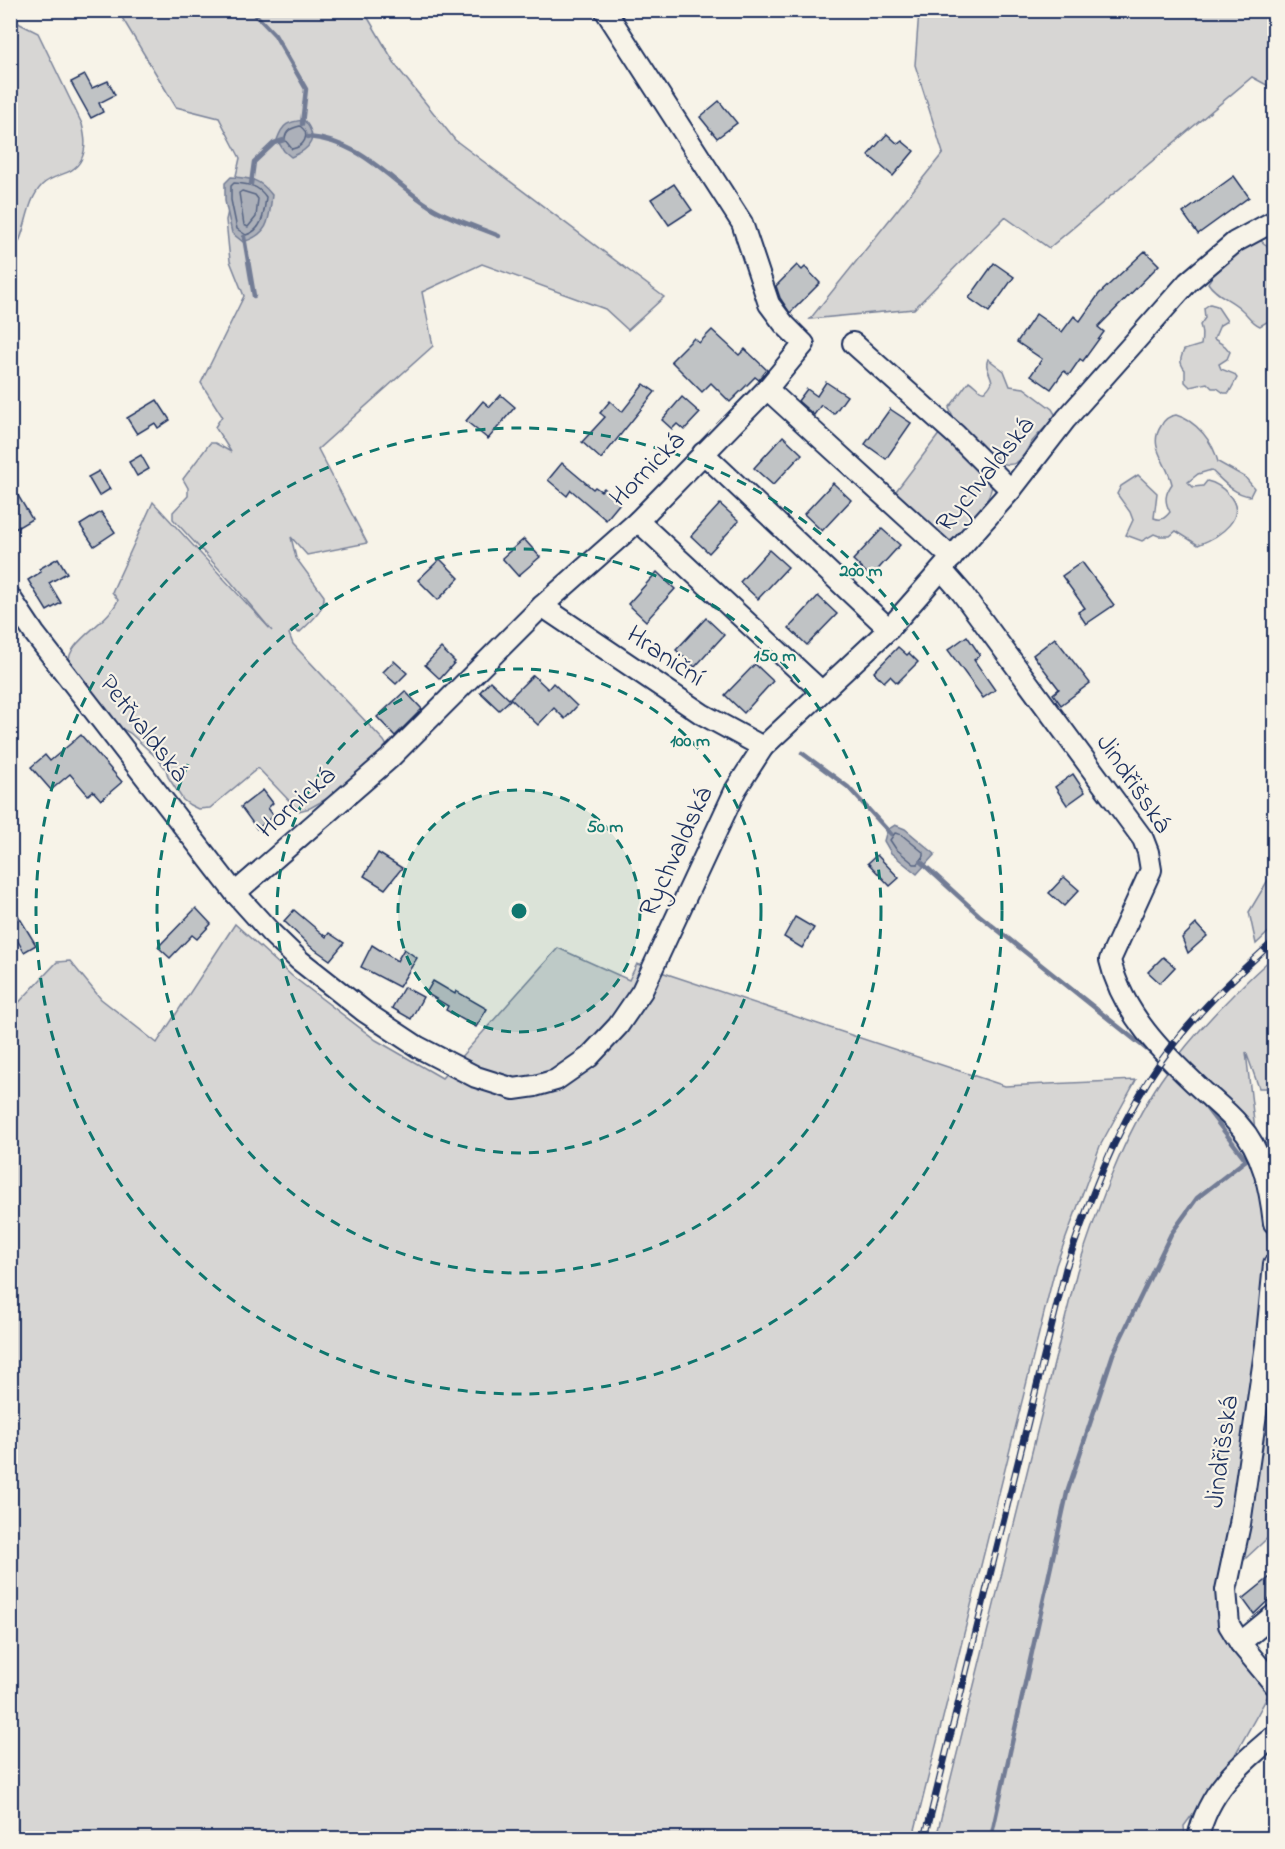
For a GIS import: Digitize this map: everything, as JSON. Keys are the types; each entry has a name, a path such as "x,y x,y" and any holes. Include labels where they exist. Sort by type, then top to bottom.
{"street":[{"name":"Hornická","path":"235,893 389,759 542,606 638,521 767,389 804,344 784,324 769,304 742,224 605,10"},
{"name":"Rychvaldská","path":"235,893 299,960 344,997 418,1047 476,1077 514,1089 556,1080 589,1057 618,1026 642,991 736,789 763,747 889,629 1011,490 1066,419 1188,282 1235,242 1275,221"},
{"path":"853,343 956,435 1011,490"},
{"name":"Jindřišská","path":"767,389 947,564 962,593 1143,839 1148,852 1150,870 1110,960 1113,976 1123,997 1148,1035 1188,1078 1240,1125 1255,1150 1269,1185 1275,1223"},
{"path":"703,453 889,629"},
{"path":"638,521 821,691"},
{"name":"Petřvaldská","path":"10,597 34,633 235,893"},
{"name":"Hraniční","path":"542,606 702,714 763,747"},
{"name":"Jindřišská","path":"1275,1264 1266,1345 1240,1524 1226,1590 1229,1625 1240,1643 1275,1684"},
{"path":"1240,1643 1275,1615"},
{"path":"1198,1839 1201,1825 1215,1793 1248,1757 1275,1736"}],"shaded area":[{"path":"12,10 14,19 38,33 82,124 85,142 83,156 78,165 47,181 36,193 21,237 12,253 10,11"},
{"path":"118,11 364,11 397,67 455,140 664,297 628,330 605,309 482,264 422,292 433,346 318,449 367,543 307,555 291,537 296,558 324,596 322,607 312,621 299,633 294,629 289,634 293,644 388,748 344,789 310,808 299,811 258,768 210,808 198,809 190,805 183,800 168,777 166,769 157,758 130,733 117,726 69,666 69,657 73,649 113,609 118,600 112,592 153,502 272,631 173,519 173,512 188,496 188,488 183,479 210,443 215,443 231,452 215,427 222,416 201,383 244,296 230,261 226,220 240,158 219,118 176,107"},
{"path":"919,11 1274,11 1274,89 1252,77 1049,248 1005,217 914,309 810,319 943,153 915,65"},
{"path":"1260,240 1272,250 1274,318 1260,326 1208,283 1230,257"},
{"path":"1210,304 1217,306 1227,321 1220,325 1214,339 1230,352 1227,359 1219,364 1221,369 1234,374 1237,378 1229,393 1212,388 1207,383 1190,387 1185,382 1182,356 1184,350 1201,345 1200,325 1205,318 1204,308"},
{"path":"988,359 1004,371 1010,386 1024,388 1052,409 1056,416 1031,443 1021,458 1009,465 991,458 950,421 952,415 949,408 969,381 983,391 989,387 992,382 987,368"},
{"path":"1176,415 1191,422 1203,433 1216,454 1218,462 1245,477 1254,488 1250,496 1238,493 1211,470 1198,474 1188,482 1193,487 1203,486 1207,481 1219,486 1234,502 1236,511 1234,518 1223,531 1198,545 1176,531 1170,536 1154,534 1142,541 1126,535 1133,520 1117,494 1121,486 1138,475 1157,493 1154,518 1163,518 1170,512 1166,498 1172,484 1156,441 1164,421"},
{"path":"943,429 992,485 986,500 974,518 960,533 947,542 893,495"},
{"path":"1274,870 1274,927 1256,944 1249,912"},
{"path":"235,924 292,976 376,1040 442,1078 558,948 629,980 637,964 1005,1086 1136,1080 1100,1146 1056,1265 913,1838 11,1838 10,1012 57,962 70,961 101,999 157,1043"},
{"path":"1274,956 1274,1085 1259,1088 1246,1052 1274,1296 1274,1532 1216,1586 1223,1630 1270,1692 1232,1760 1184,1826 1185,1838 936,1838 1077,1271 1103,1197 1123,1149 1147,1102 1173,1063 1214,1015"},
{"path":"1274,1133 1274,1176 1266,1139"}],"water":[{"path":"304,120 311,132 311,142 304,150 291,157 277,140 287,124"},
{"path":"231,177 254,180 272,195 269,218 263,230 252,239 243,242 232,233 225,201 225,183"},
{"path":"895,825 905,829 935,854 917,874 891,853 884,841 887,830"}],"building":[{"path":"85,75 92,88 108,81 115,95 99,103 103,112 91,118 71,82"},
{"path":"719,101 737,123 717,138 700,117"},
{"path":"887,134 898,144 902,141 914,151 893,176 868,155"},
{"path":"1234,176 1249,197 1198,234 1183,213"},
{"path":"674,184 692,210 669,225 651,199"},
{"path":"1145,251 1159,265 1098,327 1104,332 1083,361 1080,359 1069,375 1064,371 1051,389 1031,375 1042,359 1017,342 1036,314 1062,332 1074,316 1080,321 1099,294"},
{"path":"994,263 1014,277 989,312 969,298"},
{"path":"797,265 802,270 805,267 820,283 790,313 780,298 776,286"},
{"path":"712,330 739,355 745,349 767,370 759,380 755,377 730,402 711,383 702,392 671,361 694,338 699,343"},
{"path":"826,382 847,396 834,414 821,405 814,415 798,401 807,389 817,396"},
{"path":"644,384 655,392 601,459 582,442 605,417 600,413 610,401 622,412"},
{"path":"501,395 515,407 488,439 466,421 483,401 490,407"},
{"path":"682,397 700,413 684,430 677,424 672,429 662,420"},
{"path":"157,400 170,420 158,428 155,423 137,434 127,418"},
{"path":"890,409 911,423 886,459 865,444"},
{"path":"783,436 802,454 773,485 754,468"},
{"path":"141,455 149,469 137,476 129,462"},
{"path":"562,463 593,489 595,487 601,491 604,488 620,503 606,520 571,490 567,496 548,480"},
{"path":"99,471 110,489 99,496 88,477"},
{"path":"10,482 32,519 10,532"},
{"path":"833,483 851,500 822,531 804,514"},
{"path":"720,504 739,521 709,553 691,536"},
{"path":"101,512 115,532 94,546 80,525"},
{"path":"882,529 900,545 871,577 853,560"},
{"path":"524,539 540,557 518,576 502,558"},
{"path":"769,550 788,567 758,599 740,582"},
{"path":"58,558 67,573 49,583 61,603 47,611 28,580 41,572 39,569"},
{"path":"440,559 459,578 438,600 418,580"},
{"path":"1082,562 1114,605 1086,624 1078,612 1085,608 1062,576"},
{"path":"657,572 675,589 646,621 628,604"},
{"path":"818,596 837,614 807,645 789,628"},
{"path":"706,618 724,635 695,667 676,650"},
{"path":"967,636 980,655 974,660 995,690 983,698 948,650"},
{"path":"1055,638 1090,683 1061,705 1053,694 1059,689 1033,655"},
{"path":"898,647 918,662 897,683 890,676 884,682 874,672"},
{"path":"441,648 455,662 440,679 425,665"},
{"path":"394,661 407,673 396,684 383,672"},
{"path":"755,664 773,681 744,713 725,695"},
{"path":"533,675 548,689 553,683 577,706 565,719 554,708 538,725 510,698"},
{"path":"490,681 510,700 499,710 480,692"},
{"path":"405,691 422,709 395,736 377,717"},
{"path":"81,735 122,782 101,800 93,791 88,795 70,774 51,790 31,767 45,755 50,761"},
{"path":"1073,774 1085,792 1067,805 1055,787"},
{"path":"263,790 273,803 268,808 274,816 257,829 241,807"},
{"path":"378,853 402,868 385,889 364,876"},
{"path":"877,855 899,878 890,886 868,863"},
{"path":"1064,877 1079,890 1064,906 1049,893"},
{"path":"10,902 36,945 24,952 16,938 10,941"},
{"path":"196,908 211,924 197,939 192,935 170,958 158,947"},
{"path":"294,910 326,937 329,933 344,943 330,960 310,946 284,921"},
{"path":"795,917 814,928 802,948 784,937"},
{"path":"1196,924 1207,936 1188,953 1182,938"},
{"path":"372,945 397,961 404,949 417,958 399,987 361,967"},
{"path":"1163,957 1175,967 1160,983 1148,972"},
{"path":"433,981 487,1009 476,1027 446,1010 448,1006 426,993"},
{"path":"404,987 423,997 411,1019 392,1008"},
{"path":"1275,1573 1275,1594 1254,1614 1243,1599"}],"waterway":[{"path":"251,10 275,35 306,89 302,124"},
{"path":"308,137 344,146 374,163 431,207 499,236"},
{"path":"251,184 254,162 274,143 284,140"},
{"path":"244,237 254,296"},
{"path":"802,753 848,787 891,834"},
{"path":"921,862 979,915 1155,1056"},
{"path":"1201,1101 1247,1159"},
{"path":"1263,1152 1274,1147"},
{"path":"991,1838 1067,1493 1113,1354 1171,1234 1197,1198 1246,1160"}],"railway":[{"path":"925,1838 1066,1268 1093,1194 1113,1145 1137,1099 1164,1057 1208,1004 1274,941"}]}
